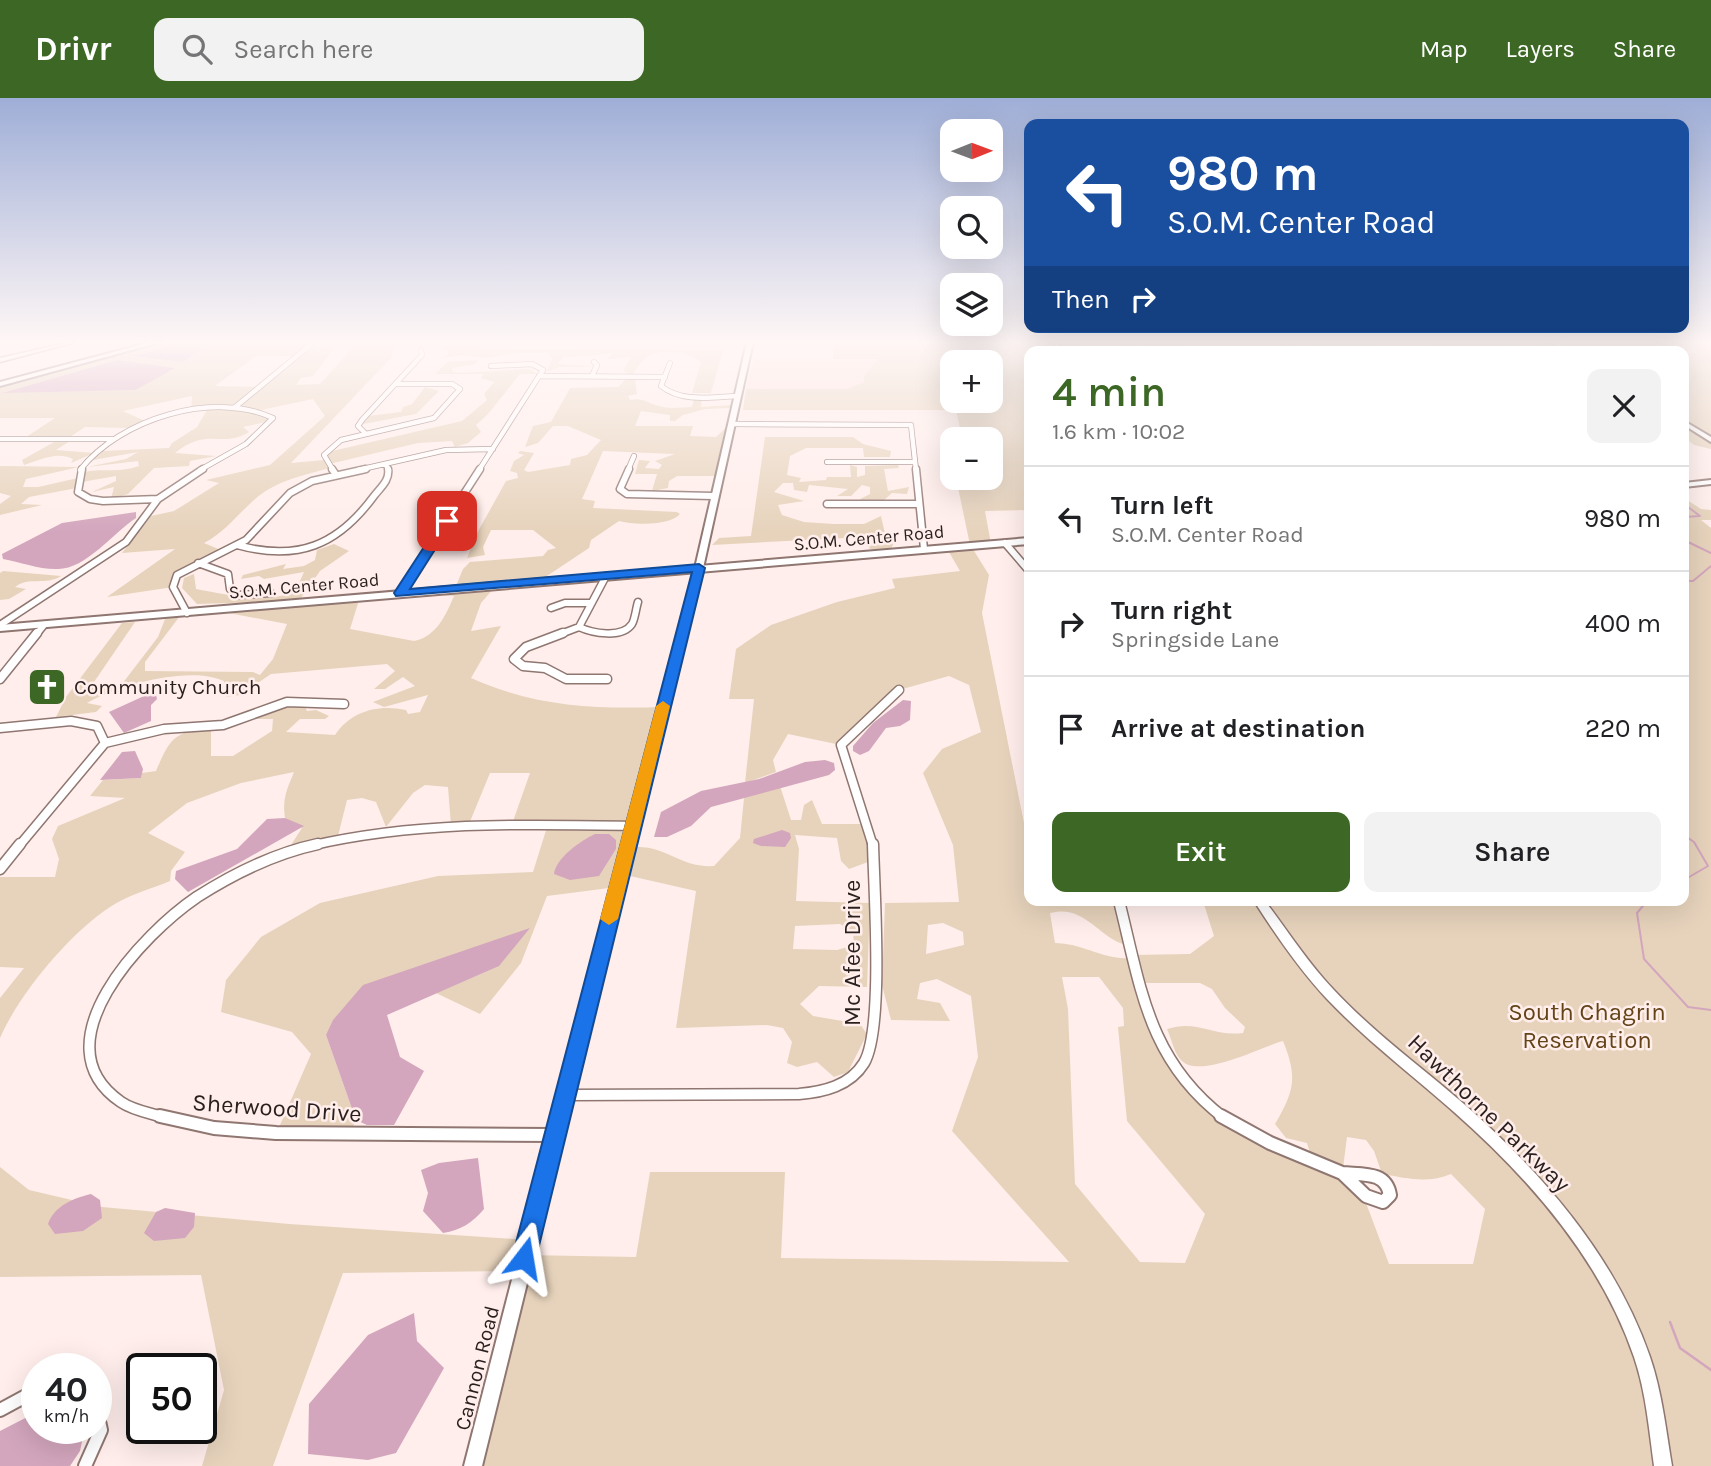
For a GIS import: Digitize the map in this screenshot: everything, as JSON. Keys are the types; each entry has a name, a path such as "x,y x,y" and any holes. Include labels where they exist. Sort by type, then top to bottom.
{"main road":[{"name":"Cannon Road","path":"472,1466 699,568 735,406"},
{"path":"1689,426 1711,440"},
{"path":"1689,484 1711,482"},
{"name":"S.O.M. Center Road","path":"0,626 44,625 1024,541"}],"street":[{"path":"365,433 358,426 376,406"},
{"path":"336,475 324,455 341,440 435,418 445,406"},
{"path":"400,593 520,406"},
{"path":"0,626 125,542 158,499 176,484 246,444 272,422 273,418 265,412 234,408 164,416 134,426 113,439 83,464 78,475 78,492 90,499 158,499"},
{"path":"732,424 911,425 924,549"},
{"path":"0,439 113,439"},
{"path":"187,612 172,584 184,569 237,545 253,534 290,493 312,481 446,450 493,449"},
{"path":"634,456 621,489 625,494 713,496"},
{"path":"827,462 913,463"},
{"path":"237,545 248,550 274,550 325,543 337,537 388,478 389,471 385,464"},
{"path":"827,504 918,504"},
{"path":"1005,543 1024,565"},
{"path":"198,563 228,574 230,589 239,595 271,593"},
{"path":"606,576 579,627 526,647 514,659 523,666 545,668 566,679 607,679"},
{"path":"579,627 591,633 623,632 632,624 638,602"},
{"path":"551,608 565,603 591,603"},
{"path":"0,680 44,625"},
{"name":"Mc Afee Drive","path":"566,1095 823,1092 847,1081 864,1063 875,1029 873,839 841,745 899,690"},
{"path":"0,869 105,743 164,729 223,725 287,702 344,704"},
{"path":"0,728 81,722 97,726 105,743"},
{"name":"Sherwood Drive","path":"554,1135 277,1132 178,1123 122,1104 105,1088 95,1072 90,1052 96,1010 107,988 132,956 174,915 236,875 294,850 350,837 464,824 634,826"},
{"path":"1120,906 1153,1026 1170,1064 1184,1084 1249,1133 1342,1173"},
{"name":"Hawthorne Parkway","path":"1263,906 1311,974 1331,996 1463,1112 1533,1182 1578,1235 1616,1296 1643,1357 1656,1412 1663,1466"},
{"path":"0,1410 21,1399"},
{"path":"85,1466 96,1444"}],"green space":[{"path":"0,406 147,406 123,411 147,422 132,428 85,427 67,439 23,439 55,418 0,418"},
{"path":"191,406 281,406 245,410 269,418 266,422 243,427 249,432 239,437 206,439 187,445 175,453 216,456 190,461 189,466 154,468 128,494 111,499 114,487 92,492 116,481 116,476 82,482 83,472 139,466 138,461 87,467 126,459 138,452 93,460 103,451 169,448 172,443 197,427 207,410 191,411"},
{"path":"318,406 345,406 291,463 324,460 328,452 462,421 480,406 495,406 476,425 481,432 468,443 455,447 452,441 418,443 329,464 330,468 280,483 262,493 225,529 204,543 223,551 184,569 173,587 107,597 175,549 122,553 151,516 174,511 219,483 206,480 270,465 325,416"},
{"path":"424,406 416,414 363,424 368,416 401,412 403,407"},
{"path":"560,406 678,408 732,406 705,409 683,415 675,421 670,421 670,415 641,411 635,426 693,426 690,436 716,437 729,425 718,476 677,476 669,481 668,488 652,491 657,474 635,474 639,460 650,461 645,468 659,469 662,465 655,461 675,454 603,451 582,499 595,501 593,508 680,514 675,518 660,523 642,524 619,521 591,540 589,548 544,578 456,586 463,569 470,562 543,556 548,550 556,548 533,530 491,530 483,547 485,555 467,558 476,535 506,481 518,478 517,473 510,471 514,461 524,455 518,453 520,451 534,453 524,470 528,472 570,465 571,459 587,455 601,440 568,426 553,426 538,443 525,447 533,426 551,422"},
{"name":"South Chagrin Reservation","path":"744,406 940,406 940,410 743,410"},
{"name":"South Chagrin Reservation","path":"1003,406 1024,406 1024,511 985,511 991,544 971,546 989,575 982,613 1024,823 1024,906 1116,906 1123,944 1081,916 1062,911 1050,913 1055,943 1130,958 1170,1064 1224,1117 1342,1173 1363,1195 1389,1264 1473,1264 1485,1209 1451,1174 1425,1179 1382,1174 1374,1151 1366,1140 1347,1137 1343,1168 1311,1157 1307,1143 1286,1138 1275,1124 1292,1084 1291,1065 1283,1041 1214,1065 1188,1065 1178,1056 1167,1029 1188,1026 1232,1034 1243,1033 1245,1027 1225,1008 1212,989 1200,983 1141,983 1133,955 1190,954 1214,936 1205,906 1689,906 1689,501 1701,509 1711,510 1711,520 1701,520 1711,528 1711,1466 473,1466 521,1271 343,1273 273,1466 202,1466 208,1444 217,1444 217,1414 224,1390 201,1275 0,1277 0,1167 29,1190 102,1207 289,1224 529,1240 525,1255 636,1257 650,1172 785,1172 781,1258 1069,1262 952,1131 978,1057 971,996 937,979 920,983 917,999 940,1003 950,1021 891,1020 882,985 885,903 959,902 953,845 923,773 942,749 981,732 969,685 949,676 899,690 841,745 788,734 773,760 776,772 745,783 754,699 729,699 736,649 771,625 837,602 895,588 892,579 960,571 946,547 970,545 959,490 1003,490 1003,427 960,427 957,413 1003,413","holes":["943,923 963,932 964,945 926,954 928,925","1062,977 1099,977 1123,1008 1124,1026 1118,1027 1127,1121 1205,1214 1185,1263 1140,1262 1075,1184 1068,1009"]},
{"path":"1689,406 1711,406 1711,440 1689,428"},
{"path":"1689,428 1711,444 1711,449 1689,441"},
{"path":"765,437 853,437 863,444 891,451 890,457 864,457 863,448 806,448 790,456 787,475 801,478 799,482 826,480 827,477 851,477 850,465 857,467 857,477 865,475 865,466 898,465 899,468 884,469 888,491 909,487 907,494 892,493 882,502 862,501 860,499 870,494 870,487 862,485 851,496 837,496 848,489 809,485 807,492 794,490 793,483 783,483 774,492 804,501 778,505 782,515 804,522 864,524 881,516 885,534 897,536 891,549 870,549 864,537 712,545 719,538 751,536"},
{"path":"56,441 70,441 56,450 94,453 71,463 73,459 55,456 24,465 22,460"},
{"path":"0,466 79,467 26,479 23,487 38,487 78,478 77,488 29,497 21,504 42,505 0,515 0,504 11,496 0,493"},
{"path":"334,544 349,551 320,571 299,601 197,604 182,588 184,578 194,574 196,589 258,598 283,596 295,592 304,572 264,579 259,576 241,579 243,575 286,564 283,569 304,566 315,560 317,550"},
{"path":"3,571 61,576 20,584 15,587 26,589 9,599 0,600 0,573"},
{"path":"494,588 481,603 471,631 501,626 471,678 519,695 565,704 663,707 617,887 547,896 521,963 480,1014 436,993 499,966 326,1035 356,1120 349,1135 277,1132 311,1054 292,1032 221,1012 226,980 261,937 320,903 438,876 533,872 548,824 512,824 530,773 490,773 469,824 451,826 448,787 425,785 413,793 386,827 376,802 362,798 347,800 338,836 289,848 302,828 285,818 284,811 287,789 294,772 241,783 187,803 148,833 185,852 171,871 170,881 117,903 79,932 33,984 0,1038 0,998 24,968 0,967 0,877 55,877 59,859 52,839 58,826 125,798 90,796 103,780 141,778 142,773 156,771 170,743 189,731 211,727 211,756 233,756 272,731 273,719 256,719 289,705 310,703 305,707 307,711 316,710 329,716 325,719 300,719 286,732 335,735 349,720 366,711 396,708 406,710 408,714 420,712 428,695 384,707 373,702 415,686 403,677 385,689 374,689 395,671 387,664 271,674 240,695 226,697 224,681 193,675 174,676 135,684 100,696 87,703 102,706 96,712 56,717 66,697 122,623 135,622 94,682 94,689 122,684 158,637 165,619 180,616 145,662 145,671 253,672 260,675 273,659 287,624 213,610 360,597 350,629 414,641 428,635 444,618 454,596 438,595 441,592"},
{"path":"780,786 791,820 801,820 804,805 812,800 822,824 861,824 869,833 868,862 849,869 841,861 837,838 795,835 799,849 796,901 870,903 867,987 819,986 800,1004 813,1016 860,1024 867,1034 848,1072 834,1077 817,1062 797,1067 787,1063 792,1042 783,1028 767,1025 676,1028 696,891 630,876 637,847 657,850 692,864 714,866 740,838 744,798","holes":["840,924 853,932 854,945 837,950 793,949 795,926"]}],"shaded area":[{"path":"136,512 136,518 99,549 68,567 45,568 3,559 2,554 62,523"},
{"path":"155,691 157,699 151,705 151,721 124,733 109,712"},
{"path":"903,700 911,701 910,720 900,726 886,728 869,751 860,755 853,751 853,746 873,723"},
{"path":"135,751 143,769 141,778 100,780 122,752"},
{"path":"825,760 834,763 835,770 829,775 711,807 691,826 667,837 654,837 661,812 701,791 759,779 805,762"},
{"path":"285,818 304,826 188,892 175,879 176,871 237,849 267,819"},
{"path":"782,830 790,833 791,838 785,847 753,843 754,839"},
{"path":"595,834 609,834 616,840 616,849 599,876 570,880 554,874 564,856"},
{"path":"530,928 499,966 387,1015 400,1057 424,1071 394,1125 367,1125 356,1120 326,1035 333,1020 363,985"},
{"path":"478,1158 484,1209 466,1225 443,1233 423,1211 428,1193 421,1170 439,1163"},
{"path":"91,1194 100,1200 102,1218 83,1231 55,1234 48,1224 55,1212 72,1201"},
{"path":"165,1208 195,1213 194,1227 185,1238 154,1241 144,1233 156,1212"},
{"path":"414,1313 417,1341 444,1368 396,1453 368,1460 308,1454 309,1404 368,1335"},
{"path":"21,1420 21,1444 82,1444 70,1466 0,1466 0,1431"}],"waterway":[{"path":"1689,508 1700,516 1689,517"},
{"path":"1689,542 1711,553"},
{"path":"1689,581 1693,581 1711,566"},
{"path":"1689,838 1694,842 1708,866 1689,877"},
{"path":"1643,906 1637,913 1644,959 1688,1007 1711,1010"},
{"path":"1670,1322 1680,1348 1711,1370"}],"slow traffic":[{"path":"609,919 663,706"}],"place":[{"name":"Community Church","path":"47,687"}],"route":[{"path":"447,521 400,593 699,568 524,1258"}]}
